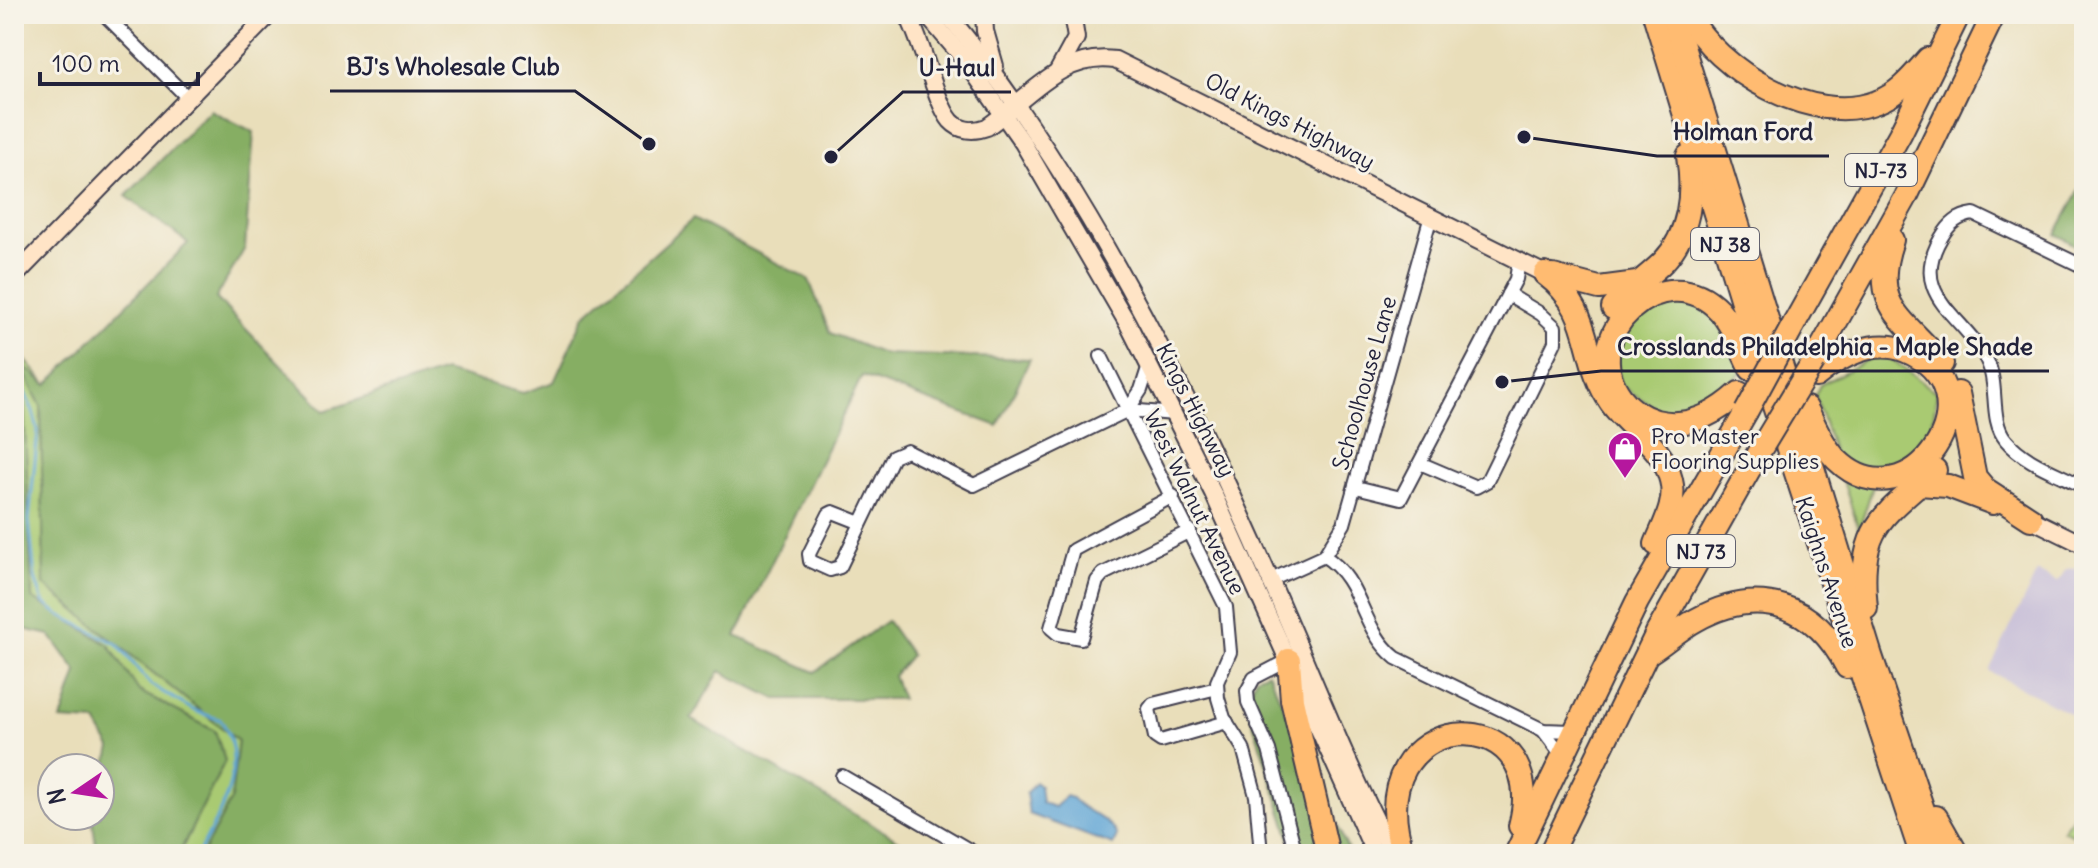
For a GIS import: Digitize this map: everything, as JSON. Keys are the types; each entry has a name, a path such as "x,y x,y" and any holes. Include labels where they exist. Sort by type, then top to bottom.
{"highway":[{"name":"Kaighns Avenue","path":"1654,14 1780,402 1861,678 1921,854"},
{"name":"Kaighns Avenue","path":"1673,14 1779,368 1938,854"},
{"path":"1688,14 1711,49 1743,73 1797,98 1840,108 1867,105 1892,95 1907,83 1954,24"},
{"name":"NJ-73","path":"1815,368 1906,197 1994,14"},
{"name":"NJ-73","path":"1779,368 1795,322 1864,202 1954,24"},
{"path":"1595,367 1604,323 1615,305 1671,253 1687,216 1690,172 1677,88"},
{"path":"1906,197 1884,265 1884,292 1895,314 1949,372 1961,408 1975,477 1985,489 2031,519"},
{"path":"1545,274 1599,288 1638,282"},
{"path":"1545,274 1563,288 1576,306 1609,400 1658,453 1672,485 1670,509 1642,575 1637,602"},
{"path":"1815,368 1780,402 1727,321 1716,308 1696,296 1674,292 1649,297 1626,311 1612,333 1608,360 1613,385 1631,408 1646,418 1664,423 1691,421 1743,403 1779,368 1832,454 1854,472 1872,478 1897,476 1922,465 1939,445 1947,419 1947,400 1936,375 1917,357 1900,349 1872,348 1815,368"},
{"name":"NJ 73","path":"1550,854 1646,655 1760,450 1780,402"},
{"name":"NJ 73","path":"1514,854 1637,602 1743,403"},
{"path":"1871,656 1864,582 1870,536 1887,510 1938,467 1951,449 1961,408"},
{"path":"1918,484 1956,488 2031,519"},
{"path":"1646,655 1705,615 1732,607 1772,605 1800,612 1815,621 1835,644 1847,668 1861,678"},
{"path":"1289,660 1292,700 1328,854"},
{"path":"1403,854 1394,815 1402,771 1412,755 1427,743 1460,733 1476,735 1501,747 1515,760 1523,776 1526,802 1514,854"},
{"path":"1920,801 1938,819 1957,854"},
{"path":"1558,854 1574,808"}],"main road":[{"path":"14,277 270,14"},
{"name":"Old Kings Highway","path":"907,14 923,46 946,113 955,124 975,130 1010,109 1056,74 1088,59 1123,63 1545,274"},
{"name":"Kings Highway","path":"926,14 1010,109 1071,189 1145,322 1271,580 1393,854"},
{"path":"947,14 1001,82"},
{"path":"984,14 985,31 1010,109"},
{"path":"1056,74 1076,38 1072,14"},
{"name":"Kings Highway","path":"1010,109 1174,414 1375,854"},
{"path":"2031,519 2084,545"}],"street":[{"path":"104,14 188,98"},
{"path":"2084,267 2016,231 1974,214 1956,219 1943,234 1930,276 1937,299 1973,339 1989,364 2002,436 2021,454 2084,487"},
{"name":"Schoolhouse Lane","path":"1324,556 1341,533 1356,487 1431,216"},
{"path":"1356,487 1401,498 1422,464 1508,294 1519,261"},
{"path":"1422,464 1465,485 1476,487 1487,481 1555,342 1555,327 1541,314 1508,294"},
{"name":"West Walnut Avenue","path":"1101,356 1226,607 1230,652 1217,688"},
{"path":"1128,410 1141,390 1149,365"},
{"path":"861,523 833,512 829,514 809,554 810,561 830,570 840,567 893,457 900,453 907,451 974,485 1128,410 1150,409 1174,414"},
{"path":"1173,496 1073,550 1051,628 1058,634 1081,638 1097,581 1103,574 1190,531"},
{"path":"1271,580 1324,556 1346,572 1377,639 1391,653 1543,730 1573,731"},
{"path":"1289,660 1254,678 1247,691 1248,702 1269,750 1296,854"},
{"path":"1227,722 1161,741 1155,737 1149,709 1153,704 1217,688 1227,722 1243,748 1256,796 1261,854"},
{"path":"1543,730 1562,755"},
{"path":"842,776 976,854"}],"shaded area":[{"path":"2084,567 2084,721 1989,671 2037,572 2058,582 2066,569"}],"green space":[{"path":"210,110 254,132 245,248 216,298 325,411 444,371 523,393 554,382 584,316 693,219 809,280 830,333 883,354 1030,359 998,426 862,376 736,636 815,672 887,621 911,655 893,676 902,699 776,699 720,671 691,719 907,845 901,854 480,854 474,851 471,854 202,854 231,800 238,741 44,585 41,406 19,362 47,385 188,243 126,196"},
{"path":"2084,182 2084,250 2056,234"},
{"path":"1688,298 1724,326 1741,373 1710,402 1666,415 1620,385 1615,345 1646,302"},
{"path":"14,347 47,385 20,364 41,406 44,585 238,741 231,800 202,854 179,854 225,761 215,731 138,691 109,645 32,598 24,403 14,386"},
{"path":"1882,352 1937,393 1928,451 1878,470 1859,530 1815,395 1820,385"},
{"path":"14,386 24,403 32,598 109,645 139,691 215,731 225,761 179,854 97,854 94,832 116,832 116,752 110,752 111,748 96,722 61,720 77,672 50,635 14,627"},
{"path":"1268,672 1350,854 1295,854 1246,701 1256,677"},
{"path":"2084,806 2084,841 2063,830"}],"water":[{"path":"1035,782 1040,786 1042,803 1055,807 1066,796 1102,819 1117,836 1113,845 1029,814 1026,793"}],"waterway":[{"path":"14,368 33,411 38,431 29,520 35,578 43,602 58,614 117,644 151,685 195,711 221,720 229,737 233,754 229,789 198,854"}],"place":[{"name":"Holman Ford","path":"1524,137"},
{"name":"BJ's Wholesale Club","path":"649,144"},
{"name":"U-Haul","path":"831,157"},
{"name":"Crosslands Philadelphia - Maple Shade","path":"1502,382"},
{"name":"Pro Master Flooring Supplies","path":"1625,480"}]}
